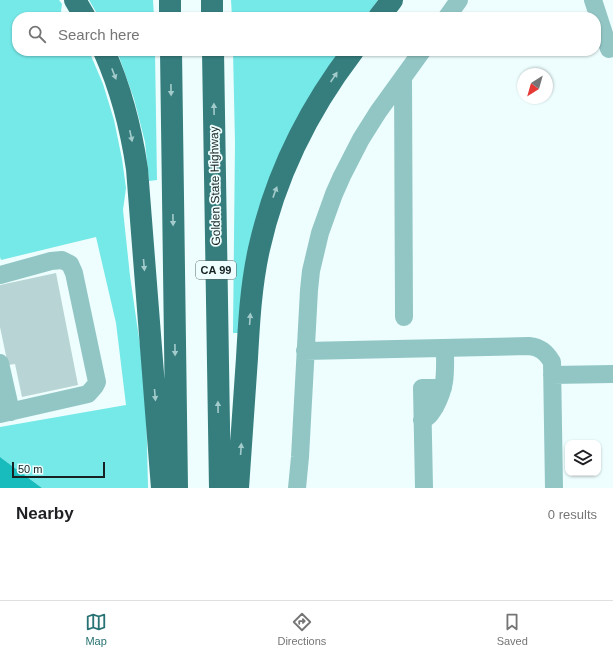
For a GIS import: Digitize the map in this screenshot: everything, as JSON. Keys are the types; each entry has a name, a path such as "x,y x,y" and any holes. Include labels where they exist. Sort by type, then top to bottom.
{"highway":[{"path":"75,0 82,12"},
{"path":"170,0 170,12"},
{"path":"212,0 212,12"},
{"path":"383,12 392,0"},
{"path":"106,56 122,98 132,139 137,169 162,488"},
{"path":"171,56 177,488"},
{"name":"Golden State Highway","path":"213,56 220,488"},
{"path":"238,488 252,297 259,250 265,224 282,173 299,136 326,90 350,56"}],"street":[{"path":"451,12 459,0"},
{"path":"593,0 597,12"},
{"path":"601,26 608,48"},
{"path":"297,488 309,290 311,271 320,233 334,194 351,156 378,112 418,56"},
{"path":"403,77 404,317"},
{"path":"0,275 51,261 62,260 70,264 74,273 97,382 88,394 5,413 0,363"},
{"path":"305,351 534,346 544,351 552,362 554,488"},
{"path":"424,488 422,388 443,388 445,377 445,348"},
{"path":"552,375 613,374"}],"shaded area":[{"path":"0,0 59,0 62,4 61,12 12,12 12,56 91,56 103,84 114,120 126,188 123,210 146,403 148,488 42,488 0,457 0,427 126,405 116,323 96,237 1,260"},
{"path":"89,0 153,0 154,12 96,12"},
{"path":"231,0 378,0 370,12 232,12"},
{"path":"119,56 155,56 157,180 149,181 145,142 134,99"},
{"path":"233,56 339,56 323,79 240,333 233,333 235,143"},
{"path":"0,457 42,488 0,488"}],"building":[{"path":"56,273 78,385 22,397 15,364 8,365 0,327 0,285"}]}
